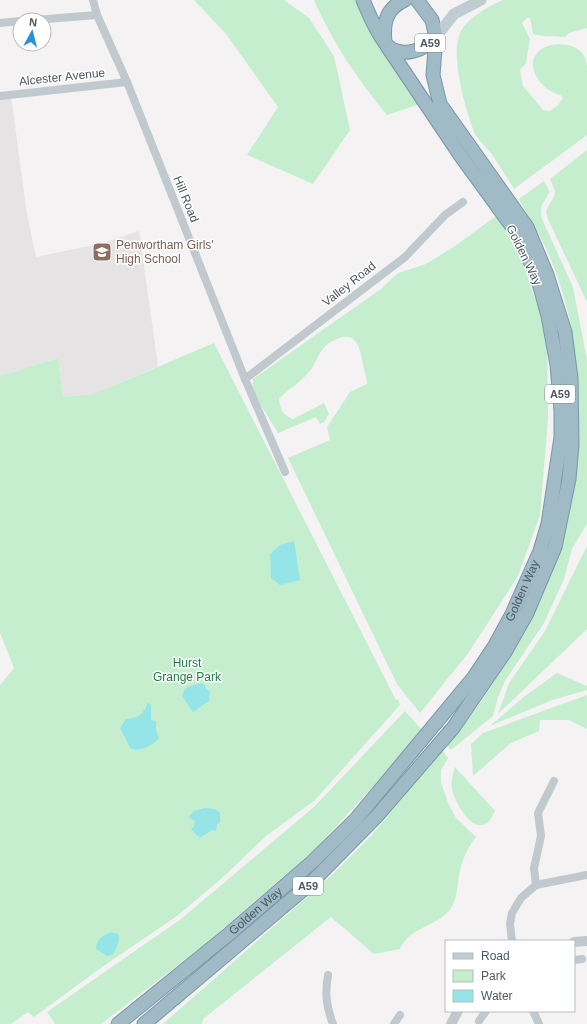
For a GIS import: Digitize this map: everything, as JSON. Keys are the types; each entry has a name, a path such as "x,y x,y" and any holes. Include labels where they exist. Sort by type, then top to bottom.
{"highway":[{"name":"A59","path":"363,0 372,21 386,44 397,51 414,51 422,48 436,37 432,20 417,0"},
{"path":"386,44 385,21 387,14 393,7 405,0"},
{"name":"Golden Way","path":"144,1024 311,883 376,817 453,728 505,652 527,613 555,547 569,480 572,445 572,378 565,332 547,275 527,227 440,104 433,75 436,37"},
{"name":"Golden Way","path":"118,1024 235,929 310,864 356,819 474,677 494,647 512,614 540,551 548,524 561,437 561,410 558,365 548,316 537,276 516,232 460,155 386,44"},
{"path":"152,1024 193,982"}],"main road":[{"path":"436,37 454,14 481,0"}],"street":[{"name":"Hill Road","path":"93,0 97,14 127,82 245,379 286,472"},
{"path":"52,18 97,14"},
{"path":"0,23 12,22"},
{"name":"Alcester Avenue","path":"0,96 127,82"},
{"name":"Valley Road","path":"245,379 405,257 445,215 463,202"},
{"path":"536,885 534,868 541,836 538,813 554,781"},
{"path":"512,940 510,924 516,905 521,898 536,885 587,875"},
{"path":"575,942 587,940"},
{"path":"328,974 326,998 333,1024"},
{"path":"451,1024 457,1012"},
{"path":"480,1021 485,1012"},
{"path":"533,1012 539,1024"},
{"path":"394,1024 400,1015"}],"shaded area":[{"name":"Penwortham Girls' High School","path":"0,96 11,96 27,214 36,257 94,246 139,231 158,366 95,394 63,397 58,358 0,376"}],"green space":[{"path":"194,0 284,0 309,18 334,56 350,130 313,184 247,155 278,107 226,34"},
{"path":"314,0 359,0 420,104 387,115 337,46"},
{"path":"503,0 587,0 587,28 569,33 565,37 533,34 530,18 527,18 522,23 530,39 526,63 520,70 523,86 543,110 550,111 558,105 563,98 561,95 548,89 542,84 534,72 534,58 538,52 548,46 561,44 574,47 584,55 587,66 587,135 514,189 491,153 475,134 464,99 458,71 457,58 459,36 466,24 484,10"},
{"path":"587,150 587,302 547,217 546,211 555,193 550,179"},
{"path":"544,181 550,192 544,201 541,210 542,219 573,287 587,360 587,524 572,549 564,579 544,623 505,681 498,697 493,716 451,750 447,745 481,701 510,653 534,602 552,548 565,493 572,437 574,381 571,325 563,294 552,263 544,244 519,199"},
{"path":"496,216 520,255 547,334 548,419 540,515 518,576 469,652 420,713 397,684 288,458 330,440 327,427 350,392 367,384 359,347 352,338 346,337 339,338 329,343 322,349 314,366 308,373 279,399 280,406 283,411 287,416 293,419 324,403 329,414 324,422 320,424 316,417 278,433 253,392 253,379 381,289 398,273 426,264 455,246"},
{"name":"Hurst Grange Park","path":"214,343 396,700 398,699 400,705 314,801 266,836 221,879 177,916 102,967 34,1017 28,1012 11,1024 0,1024 0,685 14,668 0,633 0,376 58,358 63,397 94,394"},
{"path":"587,546 587,629 498,714 509,683 545,631"},
{"path":"557,673 587,686 587,690 552,700 490,726 525,696"},
{"path":"587,695 587,729 569,720 540,720 539,731 511,743 473,776 471,744 483,733"},
{"path":"405,711 424,732 312,852 204,945 101,1024 55,1024 47,1012 181,919 315,806"},
{"path":"442,750 448,758 441,770 441,782 448,803 456,818 476,837 468,849 463,861 454,903 448,912 436,921 410,936 400,949 374,954 331,917 203,1019 202,1024 163,1024 333,874 372,835"},
{"path":"455,767 495,811 488,822 482,825 470,821 460,808 452,789 452,780"}],"water":[{"path":"294,541 300,580 280,585 271,578 270,554 280,545"},
{"path":"201,683 210,691 209,701 193,712 182,696 185,688"},
{"path":"148,703 151,705 151,720 156,721 156,730 159,738 146,747 131,749 120,728 126,719 134,718 140,715"},
{"path":"205,808 215,809 220,813 220,823 217,824 216,831 212,830 200,838 191,829 194,826 195,821 188,817 194,811"},
{"path":"111,932 118,934 118,943 112,955 107,956 96,949 96,946 100,938"}],"place":[{"name":"Penwortham Girls' High School","path":"102,252"}]}
